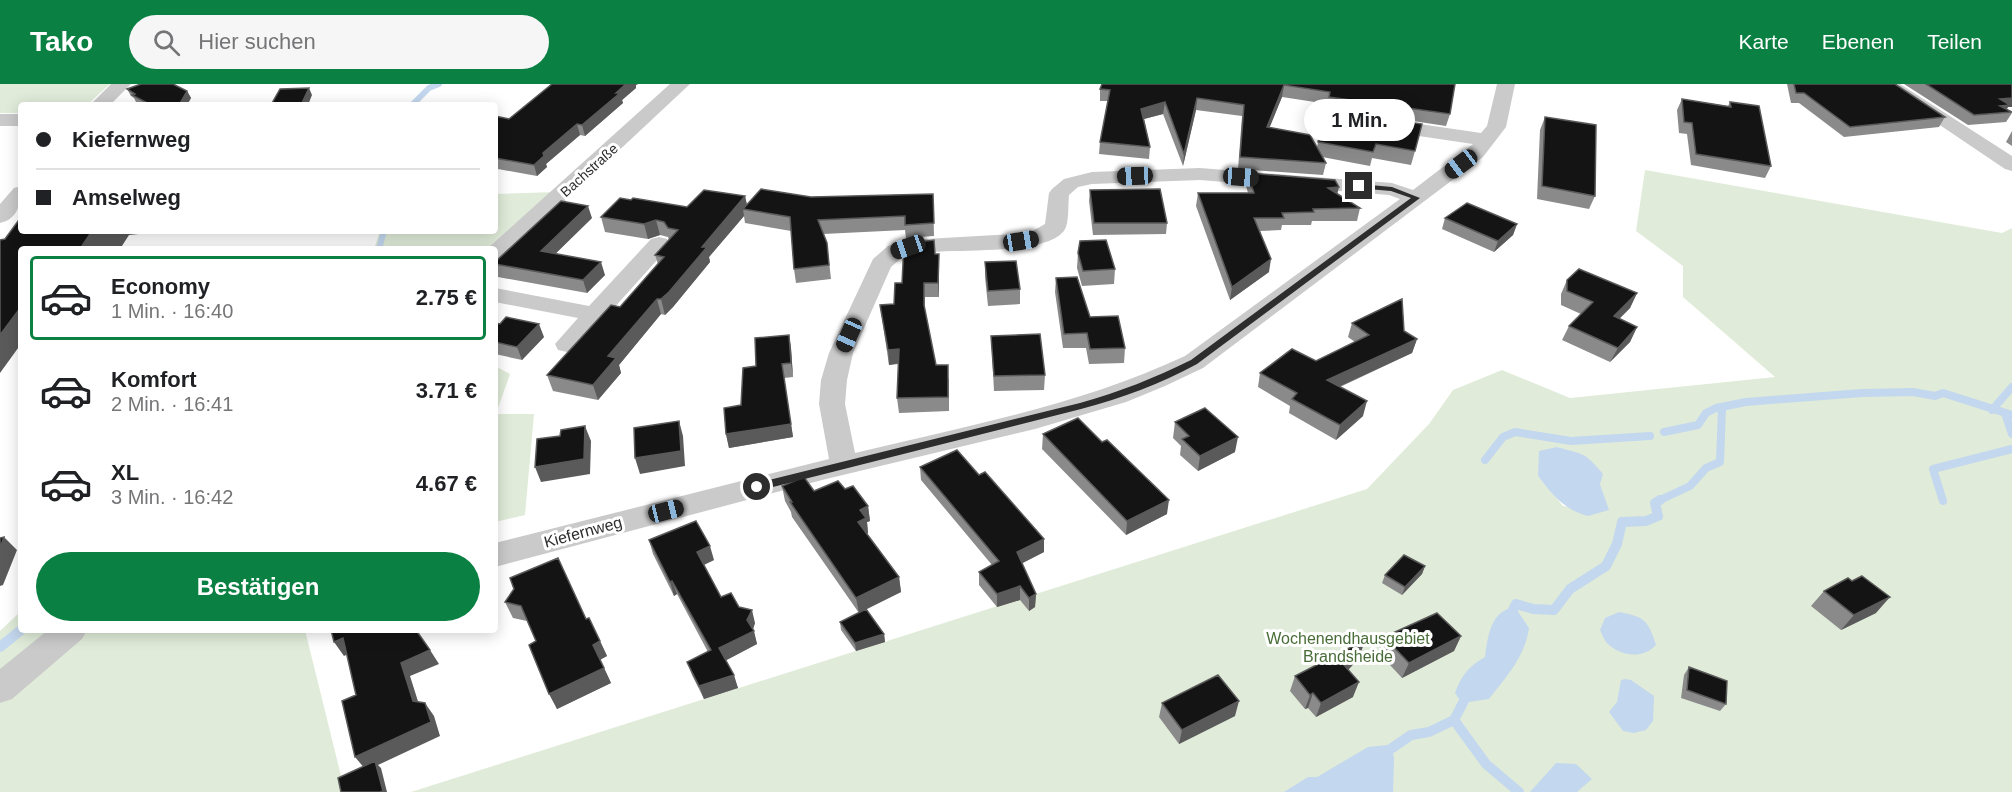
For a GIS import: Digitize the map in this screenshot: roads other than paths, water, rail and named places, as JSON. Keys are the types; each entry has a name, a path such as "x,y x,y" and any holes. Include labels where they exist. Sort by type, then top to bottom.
{"street":[{"path":"102,102 122,84"},
{"name":"Bachstraße","path":"498,251 681,84"},
{"name":"Kiefernweg","path":"498,554 1081,406 1164,378 1194,362 1476,153 1488,141 1496,126 1506,84"},
{"path":"1888,84 2012,165"},
{"path":"1317,115 1488,141"},
{"path":"0,120 18,120"},
{"path":"844,465 832,404 834,380 841,353 881,264 896,251 908,247 1035,239 1058,223 1059,193 1071,183 1092,178 1217,175 1392,189 1416,198"},
{"path":"0,217 18,196"},
{"path":"567,344 659,244"},
{"path":"498,296 595,315"},
{"path":"5,683 67,633"}],"water":[{"path":"1557,447 1583,455 1592,461 1603,474 1600,484 1609,510 1588,516 1572,510 1548,489 1538,476 1539,451"},
{"path":"1515,607 1529,628 1519,657 1489,699 1462,703 1455,693 1460,681 1474,664 1485,657 1489,633 1495,619 1507,609"},
{"path":"1619,612 1640,618 1648,625 1656,645 1651,650 1638,654 1625,653 1607,643 1600,630 1605,618"},
{"path":"1621,680 1631,680 1654,696 1653,721 1646,730 1634,733 1623,731 1609,712 1617,702"},
{"path":"1387,745 1392,748 1394,758 1393,792 1284,792 1308,777 1317,777 1368,747"},
{"path":"1556,763 1576,764 1592,779 1577,792 1530,792"}],"waterway":[{"path":"415,102 429,88 439,84"},
{"path":"380,246 383,234"},
{"path":"1993,409 2012,387"},
{"path":"1664,432 1698,425 1706,413 1716,408 1746,402 1862,393 1913,392 1935,396 1943,393 1993,409"},
{"path":"1660,500 1690,486 1706,468 1720,462 1722,409"},
{"path":"1993,409 2012,415"},
{"path":"2005,413 2012,434"},
{"path":"1485,460 1503,437 1515,432 1571,441 1650,436"},
{"path":"1943,501 1933,469 2012,449"},
{"path":"1511,614 1516,604 1533,609 1554,610 1570,589 1606,566 1617,544 1622,522 1646,521 1658,516 1655,503 1660,500"},
{"path":"0,647 18,632"},
{"path":"1454,720 1467,695"},
{"path":"1392,748 1411,735 1429,732 1454,720"},
{"path":"1454,720 1486,764 1519,792"}],"park label":[{"name":"Wochenendhausgebiet Brandsheide","path":"1348,647"}]}
